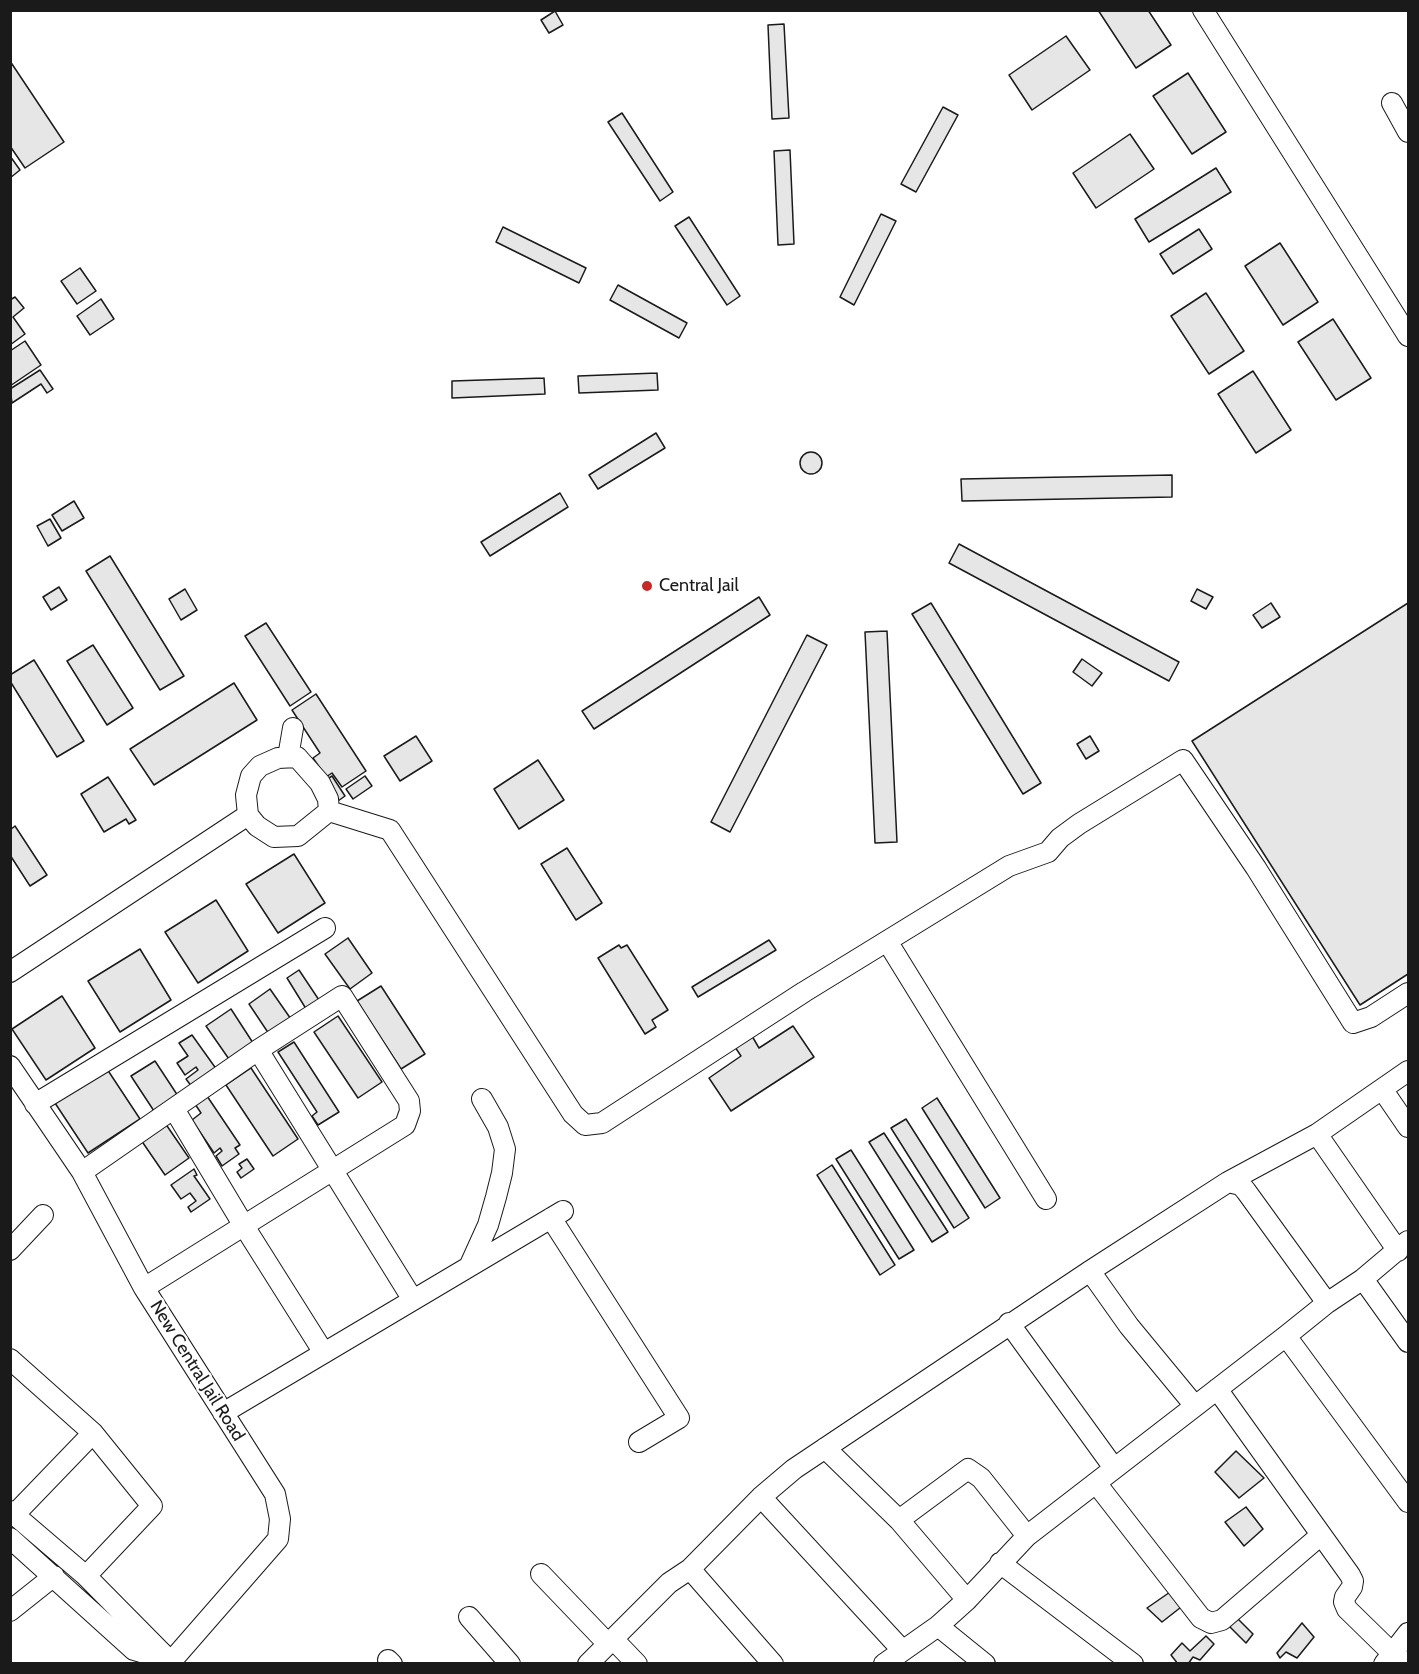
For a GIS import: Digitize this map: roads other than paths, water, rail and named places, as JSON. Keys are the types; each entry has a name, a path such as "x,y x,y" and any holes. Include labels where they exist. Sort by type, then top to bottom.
{"street":[{"path":"1203,10 1408,336"},
{"path":"1392,103 1408,132"},
{"path":"288,757 293,729"},
{"path":"297,756 314,774 328,799 328,811 298,836 274,837 257,826 248,815 246,795 251,776 260,766 278,758 297,756"},
{"path":"328,811 390,830 573,1114 585,1125 602,1123 804,992 1009,866 1048,852 1060,838 1078,824 1183,760 1256,868 1353,1023 1371,1017 1408,993"},
{"path":"10,972 248,815"},
{"path":"35,1104 325,928"},
{"path":"887,941 1046,1199"},
{"path":"82,1172 258,1050 342,996 409,1101 410,1110 405,1125 144,1288"},
{"path":"258,1050 413,1300"},
{"name":"New Central Jail Road","path":"10,1066 82,1172 144,1288 275,1494 280,1519 278,1539 171,1663"},
{"path":"588,1664 669,1583 690,1569 761,1497 794,1469 1009,1323 1228,1182 1317,1134 1408,1071"},
{"path":"1382,1089 1408,1127"},
{"path":"469,1267 488,1225 502,1173 505,1149 498,1127 482,1100"},
{"path":"174,1109 324,1353"},
{"path":"884,1664 938,1626 967,1600 1027,1536 1403,1246 1317,1134"},
{"path":"1228,1182 1240,1185 1246,1191 1327,1303"},
{"path":"223,1413 557,1214 679,1418 639,1442"},
{"path":"10,1250 43,1215"},
{"path":"1090,1271 1129,1326 1195,1406"},
{"path":"1363,1279 1408,1342"},
{"path":"1009,1323 1114,1468"},
{"path":"1286,1336 1408,1502"},
{"path":"10,1359 93,1433 152,1506 86,1576"},
{"path":"1217,1389 1353,1581 1345,1597 1344,1602 1347,1608 1395,1660 1408,1633"},
{"path":"93,1433 13,1512 86,1576 171,1663"},
{"path":"825,1448 898,1520 967,1600"},
{"path":"898,1520 968,1469 981,1478 1027,1536"},
{"path":"1096,1483 1201,1618 1211,1623 1222,1620 1320,1535"},
{"path":"761,1497 902,1650"},
{"path":"10,1538 134,1650 171,1663"},
{"path":"1000,1563 1133,1664"},
{"path":"690,1569 773,1664"},
{"path":"541,1574 637,1664"},
{"path":"10,1611 54,1576"},
{"path":"469,1617 510,1664"},
{"path":"938,1626 985,1664"}],"place":[{"name":"Central Jail","path":"647,586"}]}
